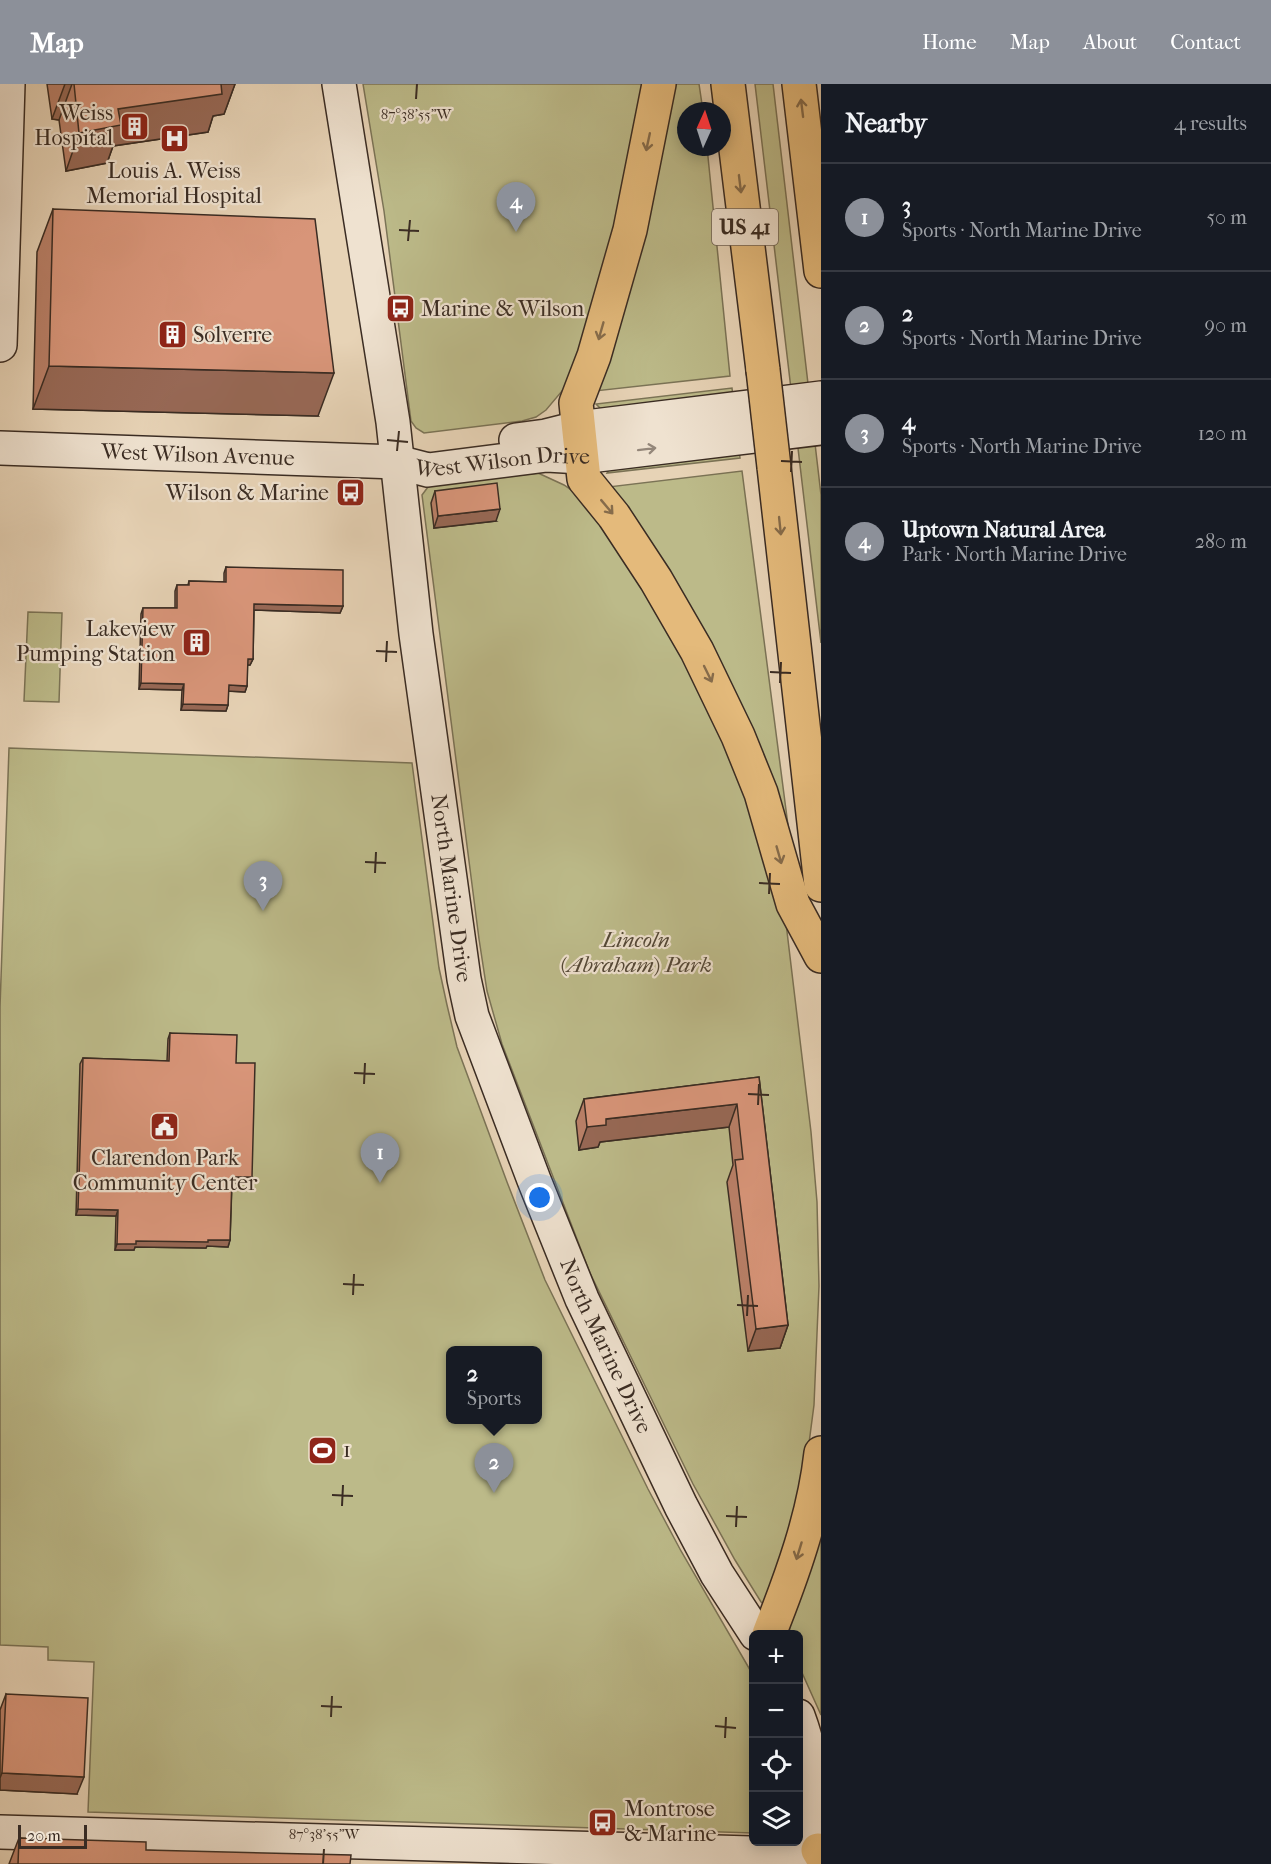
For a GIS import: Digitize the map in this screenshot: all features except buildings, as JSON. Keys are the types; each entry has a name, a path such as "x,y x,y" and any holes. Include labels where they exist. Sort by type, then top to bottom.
{"highway":[{"path":"659,84 630,230 594,356 576,403 584,479 614,516 656,580 697,651 738,736 761,793 793,904 821,956"},
{"name":"US 41","path":"728,84 821,885"},
{"path":"799,84 821,271"},
{"path":"771,1630 792,1574 808,1521 821,1453"}],"street":[{"path":"0,345 8,84"},
{"name":"North Marine Drive","path":"339,84 393,422 416,634 464,979 472,1016 582,1299 681,1506 717,1574 753,1630"},
{"name":"West Wilson Drive","path":"579,443 821,398"},
{"name":"West Wilson Drive","path":"397,462 426,451 546,436 579,443 821,428"},
{"name":"West Wilson Avenue","path":"0,448 397,462"},
{"path":"0,1832 820,1855 819,1815 809,1752 803,1732"}],"green space":[{"path":"363,84 645,84 616,229 568,384 546,410 536,417 522,421 424,433 411,421 384,211"},
{"path":"667,84 699,84 702,102 677,102 677,156 708,156 730,376 595,391"},
{"path":"755,84 773,84 821,495 821,643"},
{"path":"732,388 733,397 601,409 596,404"},
{"path":"739,450 740,458 607,473 609,469"},
{"path":"742,471 789,833 608,487"},
{"name":"Lincoln (Abraham) Park","path":"538,473 564,485 584,499 663,618 730,752 785,915 811,1132 817,1202 819,1286 814,1405 804,1481 797,1514 764,1604 735,1560 693,1484 590,1273 502,1044 487,991 422,495 428,487 434,485"},
{"path":"28,612 62,613 59,702 24,701"},
{"path":"9,748 412,763 439,968 447,1005 457,1047 507,1182 545,1280 648,1489 749,1668 749,1833 88,1812 94,1662 48,1660 48,1647 0,1645 0,1007"},
{"path":"821,1512 821,1715 803,1675 803,1630 790,1630 789,1622"}],"place":[{"name":"Weiss Hospital","path":"134,126"},
{"name":"Louis A. Weiss Memorial Hospital","path":"174,139"},
{"name":"Uptown Natural Area","path":"516,232"},
{"name":"Marine & Wilson","path":"400,309"},
{"name":"Solverre","path":"172,335"},
{"name":"Wilson & Marine","path":"350,493"},
{"name":"Lakeview Pumping Station","path":"196,642"},
{"name":"4","path":"263,911"},
{"name":"Clarendon Park Community Center","path":"165,1126"},
{"name":"3","path":"380,1183"},
{"name":"1","path":"322,1450"},
{"name":"2","path":"494,1493"},
{"name":"Montrose & Marine","path":"603,1822"}]}
